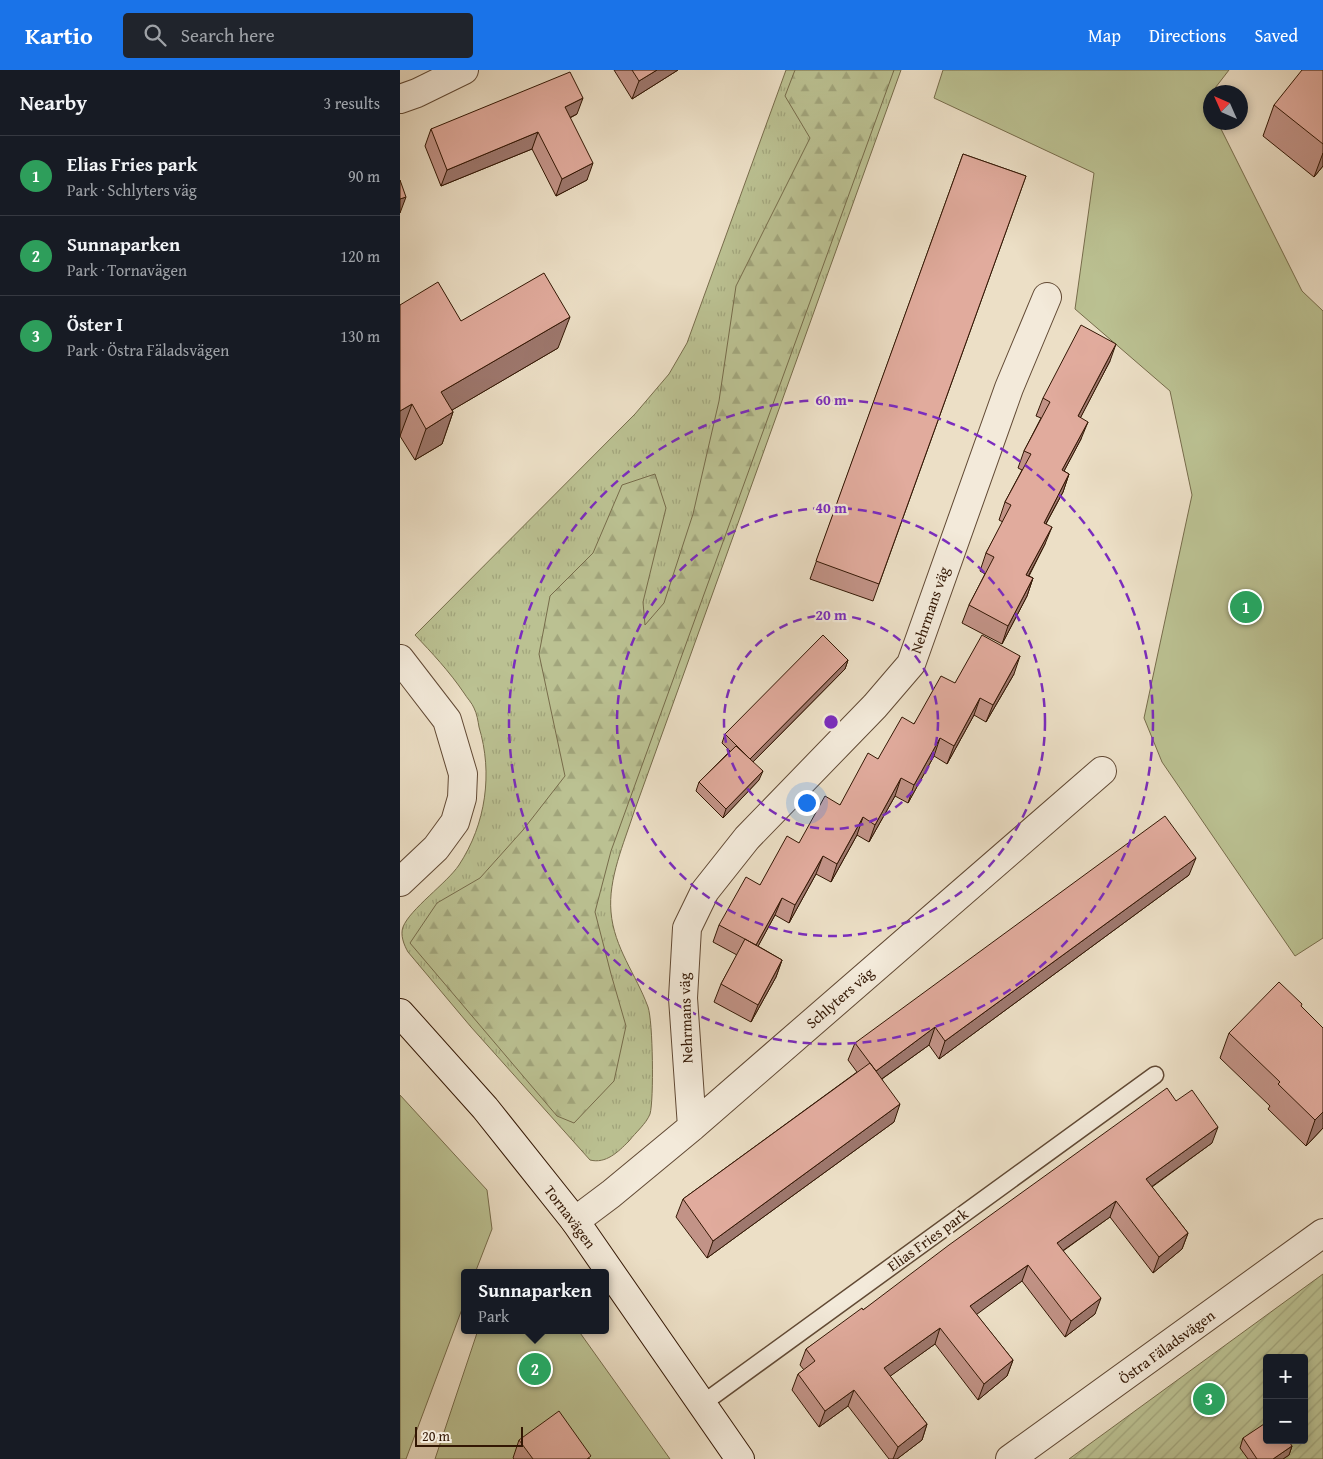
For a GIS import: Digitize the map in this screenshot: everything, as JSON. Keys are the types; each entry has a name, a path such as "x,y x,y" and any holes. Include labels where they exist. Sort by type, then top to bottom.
{"street":[{"path":"400,99 417,94 464,70"},
{"name":"Nehrmans väg","path":"692,1127 683,998 687,928 705,891 747,838 875,706 911,664 1009,388 1047,297"},
{"path":"400,659 448,720 463,774 462,798 455,822 436,848 400,882"},
{"name":"Schlyters väg","path":"575,1221 692,1127 1102,771"},
{"name":"Tornavägen","path":"400,1013 485,1108 575,1221 608,1269"},
{"name":"Östra Fäladsvägen","path":"1010,1459 1323,1233"},
{"name":"Tornavägen","path":"609,1270 740,1459"}],"lane":[{"name":"Elias Fries park","path":"702,1404 1155,1076"}],"green space":[{"path":"786,70 901,70 634,812 614,874 611,912 616,937 643,995 650,1015 652,1060 651,1106 650,1114 646,1121 621,1149 606,1159 590,1160 471,1027 408,952 402,937 403,927 413,912 453,872 468,849 481,815 486,780 483,744 477,715 473,706 434,655 415,635 635,414 669,374 687,343"},
{"path":"795,70 894,70 611,851 595,912 626,1026 614,1081 574,1123 557,1116 410,943 437,903 480,878 523,830 565,776 539,654 550,596 593,553 622,485 655,474 666,508 643,602 645,625 664,603 693,514 719,401 736,286 810,138 785,96"},
{"path":"943,70 1229,70 1217,85 1203,85 1203,130 1222,130 1302,291 1323,311 1323,938 1295,956 1162,762 1144,718 1192,495 1170,391 1075,309 1094,173 934,98"},
{"path":"400,1095 487,1190 492,1229 477,1269 461,1269 461,1312 406,1459 400,1459"},
{"path":"1323,1274 1323,1459 1069,1459"},
{"path":"477,1334 581,1334 670,1459 435,1459"}],"building":[{"path":"632,70 657,70 639,81"},
{"path":"1302,70 1323,70 1323,144 1274,105"},
{"path":"570,72 583,98 565,107 593,163 562,179 538,132 447,170 431,129"},
{"path":"963,154 1026,176 879,584 816,561"},
{"path":"400,180 406,197 400,199"},
{"path":"544,273 570,317 441,392 453,412 426,429 412,404 400,411 400,305 438,282 461,321"},
{"path":"1081,325 1116,344 1078,416 1088,422 1062,470 1069,474 1044,523 1052,527 1026,575 1033,578 1008,626 969,605 994,557 986,553 1011,505 1005,502 1031,454 1024,451 1050,402 1043,398"},
{"path":"823,635 848,660 750,759 725,734"},
{"path":"982,635 1020,656 993,705 980,698 954,746 940,738 914,785 901,778 875,825 863,817 837,864 823,856 795,905 782,898 756,945 719,925 746,877 760,885 787,836 799,843 825,796 840,805 868,753 878,759 902,717 914,724 941,676 955,683"},
{"path":"736,746 763,771 726,809 699,782"},
{"path":"1165,816 1196,858 945,1041 935,1027 876,1071 855,1043"},
{"path":"745,939 782,960 758,1005 721,984"},
{"path":"1279,982 1323,1028 1323,1112 1315,1120 1278,1084 1280,1082 1229,1033"},
{"path":"870,1063 900,1104 713,1241 683,1199"},
{"path":"1167,1088 1176,1101 1192,1090 1218,1127 1146,1179 1188,1233 1159,1257 1116,1201 1057,1243 1101,1298 1071,1321 1028,1265 970,1306 1013,1360 984,1384 940,1328 884,1368 927,1424 898,1447 854,1390 825,1411 798,1374 815,1361 806,1349 862,1308 863,1310 949,1245"},
{"path":"559,1411 591,1456 587,1459 533,1459 519,1440"},
{"path":"1263,1425 1263,1444 1291,1444 1292,1446 1273,1459 1257,1459 1243,1438"}],"place":[{"name":"Elias Fries park","path":"1246,607"},
{"name":"Sunnaparken","path":"535,1369"},
{"name":"Öster I","path":"1209,1399"}]}
